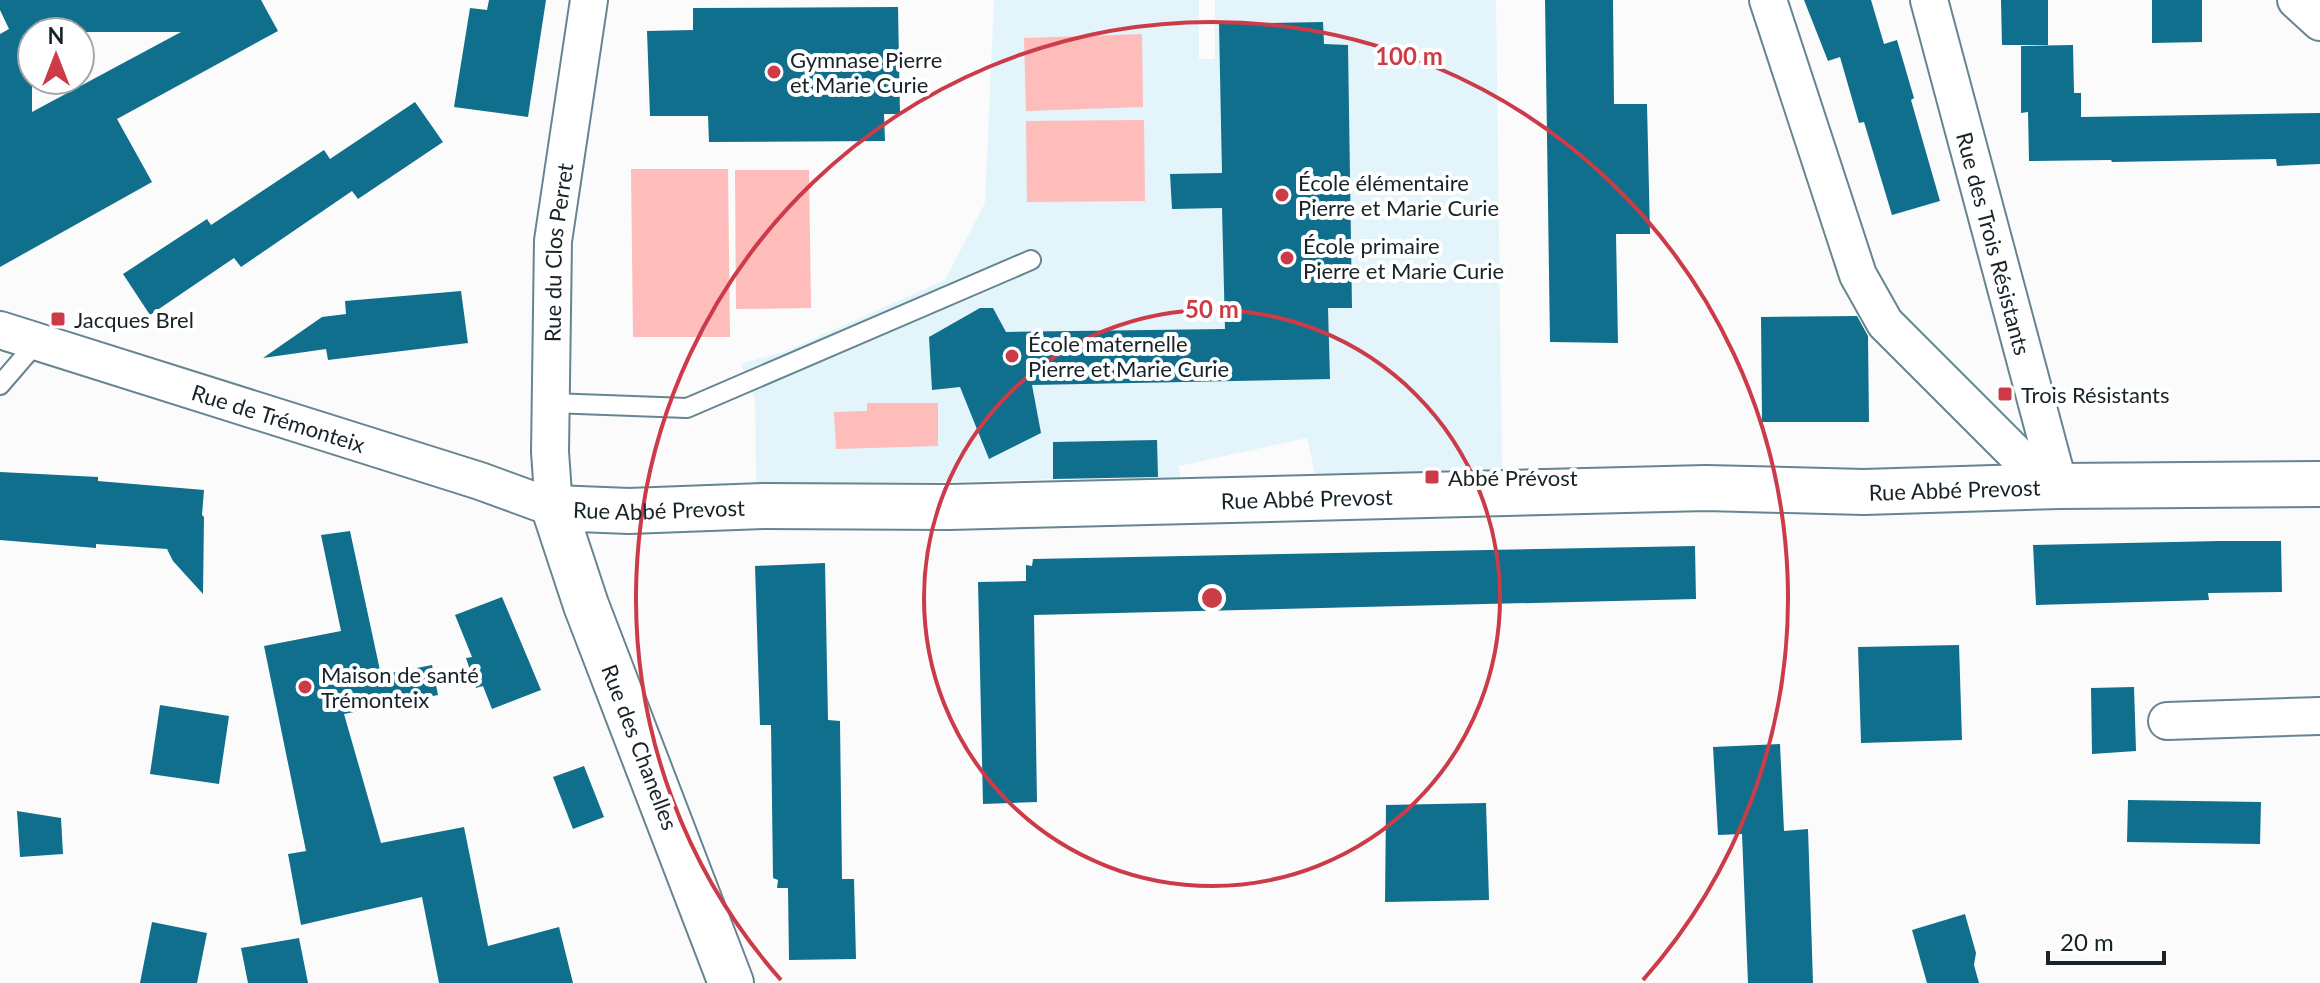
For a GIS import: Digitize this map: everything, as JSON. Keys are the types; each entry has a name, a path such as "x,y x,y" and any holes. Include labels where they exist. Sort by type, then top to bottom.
{"street":[{"name":"Rue du Clos Perret","path":"554,508 550,452 553,241 589,0"},
{"name":"Rue Abbé Prevost","path":"1768,0 1858,275 1885,323 2027,465 2059,486"},
{"name":"Rue des Trois Résistants","path":"1929,0 2059,486"},
{"path":"2296,0 2320,22"},
{"name":"Rue de Trémonteix","path":"0,330 480,481 554,508"},
{"name":"Rue Abbé Prevost","path":"554,508 629,511 763,506 949,507 1691,489 1864,492 2059,486 2320,484"},
{"name":"Rue des Chanelles","path":"554,508 586,605 731,983"},
{"path":"2167,721 2320,716"}],"lane":[{"path":"551,403 687,408 1031,260"},
{"path":"0,385 37,342"}],"shaded area":[{"path":"994,0 1199,0 1199,59 1215,59 1215,0 1496,0 1502,471 1315,474 1307,438 1179,466 1180,477 756,485 755,399 741,364 786,351 945,280 985,203"},
{"path":"1142,34 1143,107 1026,111 1024,38"},
{"path":"1144,120 1145,201 1027,202 1026,121"},
{"path":"631,169 728,169 730,337 633,337"},
{"path":"735,170 809,170 811,308 736,309"},
{"path":"867,403 938,403 938,446 836,449 834,412 867,411"}],"building":[{"path":"0,0 261,0 278,31 117,119 152,182 0,267 0,34 9,29 0,10"},
{"path":"489,0 546,0 528,117 454,107 470,8 487,10"},
{"path":"1545,0 1613,0 1614,104 1647,104 1650,234 1616,234 1618,343 1550,342"},
{"path":"1804,0 1871,0 1884,44 1897,40 1940,201 1892,215 1864,122 1859,123 1840,57 1828,61"},
{"path":"2001,0 2048,0 2048,45 2002,45"},
{"path":"2152,0 2202,0 2202,42 2152,43"},
{"name":"Gymnase Pierre et Marie Curie","path":"898,7 900,114 884,114 885,141 709,142 708,116 650,116 647,31 693,30 693,8"},
{"name":"École primaire Pierre et Marie Curie","path":"1323,22 1324,44 1348,45 1352,308 1328,308 1330,379 1032,385 1041,433 989,459 960,387 932,390 929,337 980,308 993,308 1006,332 1225,329 1222,208 1172,209 1170,174 1222,173 1219,24"},
{"path":"2073,45 2074,93 2081,93 2081,117 2320,113 2320,164 2277,166 2276,159 2029,161 2028,112 2021,113 2021,46"},
{"path":"415,102 443,142 358,199 352,191 241,267 234,258 150,315 123,274 207,219 211,225 324,150 330,159"},
{"path":"461,291 468,343 328,360 326,349 263,358 322,317 346,314 345,301"},
{"path":"1857,316 1868,336 1869,422 1762,422 1761,317"},
{"path":"1157,440 1158,477 1053,479 1053,442"},
{"path":"0,472 98,477 98,481 204,490 203,594 173,561 167,549 96,544 96,548 0,540"},
{"path":"350,531 381,675 432,665 438,695 344,714 381,843 464,827 488,946 559,927 573,983 439,983 422,897 301,925 288,854 306,851 264,646 341,631 321,535"},
{"path":"2281,541 2282,592 2208,593 2209,600 2036,605 2033,545"},
{"path":"1695,546 1696,599 1034,615 1037,802 983,804 978,582 1026,581 1026,565 1032,566 1033,559"},
{"path":"825,563 828,720 840,721 842,879 854,879 856,959 789,960 788,888 777,888 778,880 773,878 771,725 760,725 755,566"},
{"path":"502,597 541,690 492,709 483,686 476,688 466,658 472,657 455,615"},
{"path":"1959,645 1962,740 1861,743 1858,647"},
{"path":"2134,687 2136,751 2092,754 2091,688"},
{"path":"160,705 229,716 219,784 150,774"},
{"path":"1780,744 1784,831 1808,829 1813,983 1748,983 1742,834 1718,835 1713,747"},
{"path":"584,766 604,817 573,829 553,777"},
{"path":"2128,800 2261,802 2260,844 2127,842"},
{"path":"1486,803 1489,900 1385,902 1386,805"},
{"path":"17,811 61,818 63,854 20,857"},
{"path":"1965,914 1976,953 1974,965 1979,983 1927,983 1912,930"},
{"path":"152,922 207,933 197,983 140,983"},
{"path":"299,938 308,983 248,983 241,948"}],"place":[{"name":"Gymnase Pierre et Marie Curie","path":"774,72"},
{"name":"École élémentaire Pierre et Marie Curie","path":"1282,195"},
{"name":"École primaire Pierre et Marie Curie","path":"1287,258"},
{"name":"Jacques Brel","path":"58,319"},
{"name":"École maternelle Pierre et Marie Curie","path":"1012,356"},
{"name":"Trois Résistants","path":"2005,394"},
{"name":"Abbé Prévost","path":"1432,477"},
{"name":"Maison de santé Trémonteix","path":"305,687"}]}
